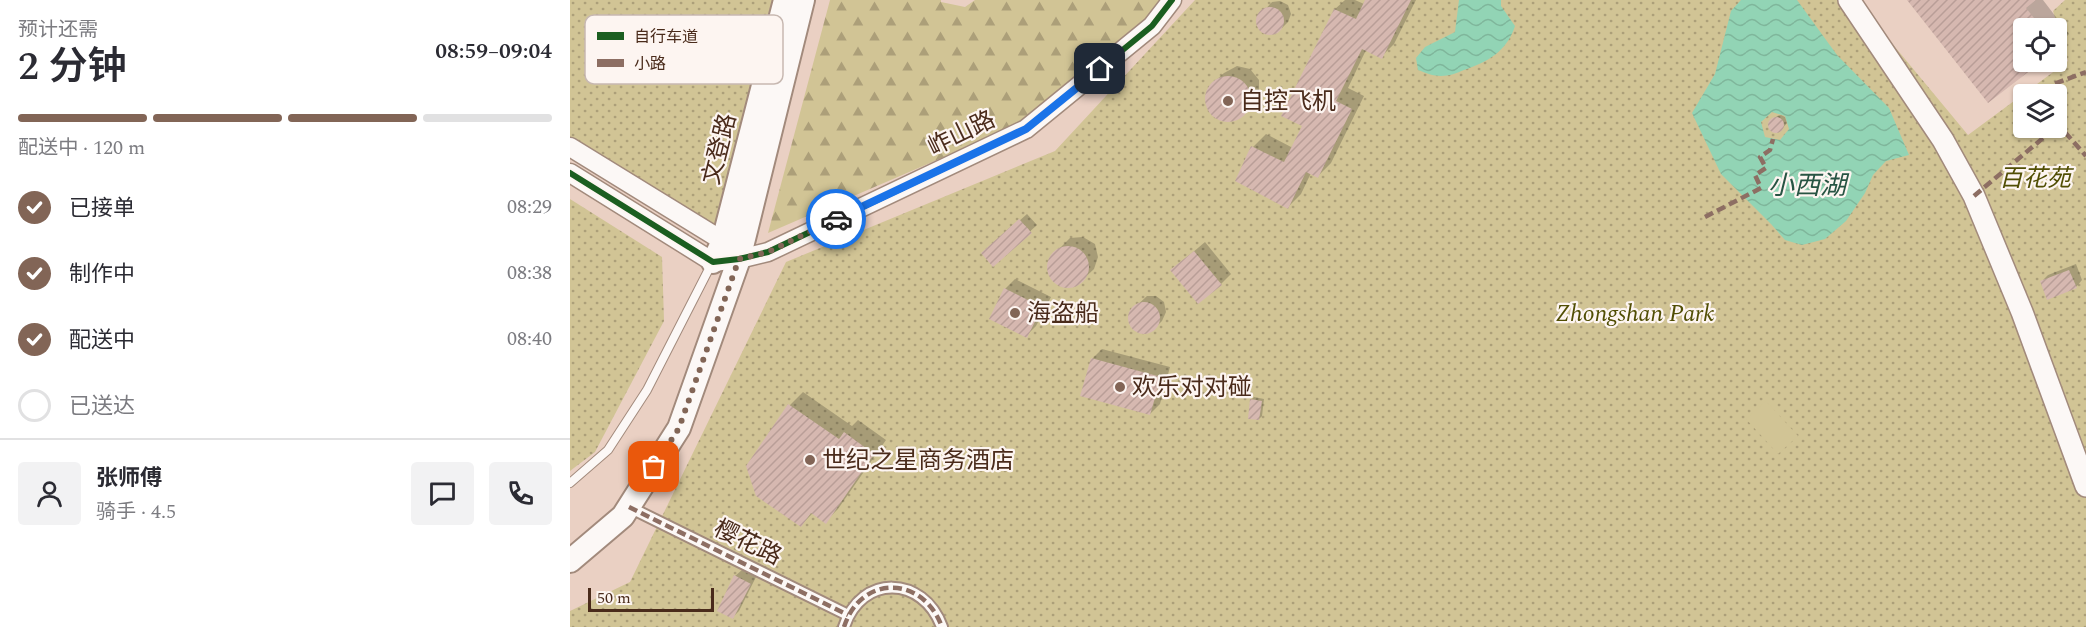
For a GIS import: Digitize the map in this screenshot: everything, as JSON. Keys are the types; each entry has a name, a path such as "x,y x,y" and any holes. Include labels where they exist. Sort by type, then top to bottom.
{"main road":[{"name":"文登路","path":"781,15 785,0"},
{"path":"783,81 803,0"},
{"path":"1849,0 1943,140 1974,196 2022,312 2086,486"},
{"name":"文登路","path":"713,262 723,241 763,84"},
{"path":"570,561 623,516 679,428 739,259 782,84"}],"street":[{"name":"岞山路","path":"713,262 768,252 1026,129 1152,26 1172,0"},
{"path":"570,147 723,241 739,259"},
{"path":"570,173 713,262"},
{"name":"樱花路","path":"629,507 848,615"},
{"path":"844,627 848,615 859,601 873,591 890,588 908,590 923,597 935,610 942,627"}],"lane":[{"path":"570,483 608,450 647,390 713,262"}],"green space":[{"path":"570,0 772,0 768,15 585,15 585,84 751,84 715,226 570,138"},
{"path":"830,0 941,0 941,2 965,7 975,0 1163,0 1146,21 1025,122 768,233"},
{"name":"Zhongshan Park","path":"1195,0 1856,0 1968,135 2013,102 2013,138 2067,138 2067,84 2037,84 2053,72 2067,72 2067,18 2055,18 2053,11 2065,0 2086,0 2086,627 570,627 570,611 630,582 786,262 1055,151"},
{"path":"570,199 662,257 664,321 595,452 570,471"},
{"path":"1766,401 1798,436 1778,454 1746,419"}],"water":[{"path":"1459,0 1501,0 1501,6 1515,26 1507,42 1489,59 1459,72 1438,76 1418,70 1416,58 1425,47 1455,32"},
{"name":"小西湖","path":"1741,0 1797,0 1837,55 1889,108 1909,155 1886,161 1873,175 1865,193 1846,221 1825,239 1802,245 1785,240 1721,174 1692,113 1715,74 1731,11","holes":["1772,112 1785,116 1789,129 1780,140 1765,137 1761,122"]}],"building":[{"path":"1365,0 1411,0 1382,59 1362,49 1336,101 1352,109 1318,178 1306,172 1288,209 1235,181 1251,146 1284,162 1302,126 1281,116 1334,9 1356,19"},
{"path":"1907,0 2036,0 2026,8 2034,18 2013,18 2013,72 2028,72 1988,103"},
{"path":"1270,7 1280,11 1284,21 1280,31 1270,35 1260,31 1256,21 1260,11"},
{"name":"自控飞机","path":"1228,76 1244,83 1251,99 1244,115 1228,122 1212,115 1205,99 1212,83"},
{"path":"1773,117 1779,117 1784,125 1782,131 1773,133 1768,128 1768,122"},
{"path":"1019,219 1032,233 993,267 981,253"},
{"path":"1068,246 1076,247 1083,252 1088,259 1088,275 1083,282 1076,287 1068,288 1060,287 1053,282 1048,275 1047,267 1048,259 1053,252 1060,247"},
{"path":"1194,251 1222,285 1198,304 1170,270"},
{"path":"2069,270 2077,288 2047,300 2040,281"},
{"name":"海盗船","path":"1004,288 1042,307 1027,338 989,319"},
{"path":"1144,302 1155,307 1160,318 1155,329 1144,334 1133,329 1128,318 1133,307"},
{"name":"欢乐对对碰","path":"1091,358 1161,377 1150,415 1080,396"},
{"path":"1250,399 1262,401 1259,420 1248,419"},
{"name":"世纪之星商务酒店","path":"788,404 839,439 844,432 874,454 826,524 811,513 801,527 756,496 746,466"},
{"path":"734,575 751,584 733,619 717,611"}],"marked path":[{"path":"2054,84 2086,72"},
{"path":"2067,134 2086,156"},
{"path":"1974,196 2043,138"},
{"path":"1705,217 1761,188 1755,175 1766,168 1760,157 1770,150 1773,139"},
{"path":"629,507 848,615"},
{"path":"844,627 852,610 864,597 877,590 892,588 907,590 921,598 933,610 942,627"}],"cycle path":[{"path":"570,173 713,262 768,252 1026,129 1152,26 1172,0"}],"way so far":[{"path":"654,467 679,428 739,259 768,252 836,219"}],"place":[{"name":"自控飞机","path":"1228,101"},
{"name":"海盗船","path":"1015,313"},
{"name":"欢乐对对碰","path":"1120,387"},
{"name":"世纪之星商务酒店","path":"810,460"}],"route":[{"path":"836,219 1026,129 1100,69"}],"park label":[{"name":"百花苑","path":"2035,178"}]}
